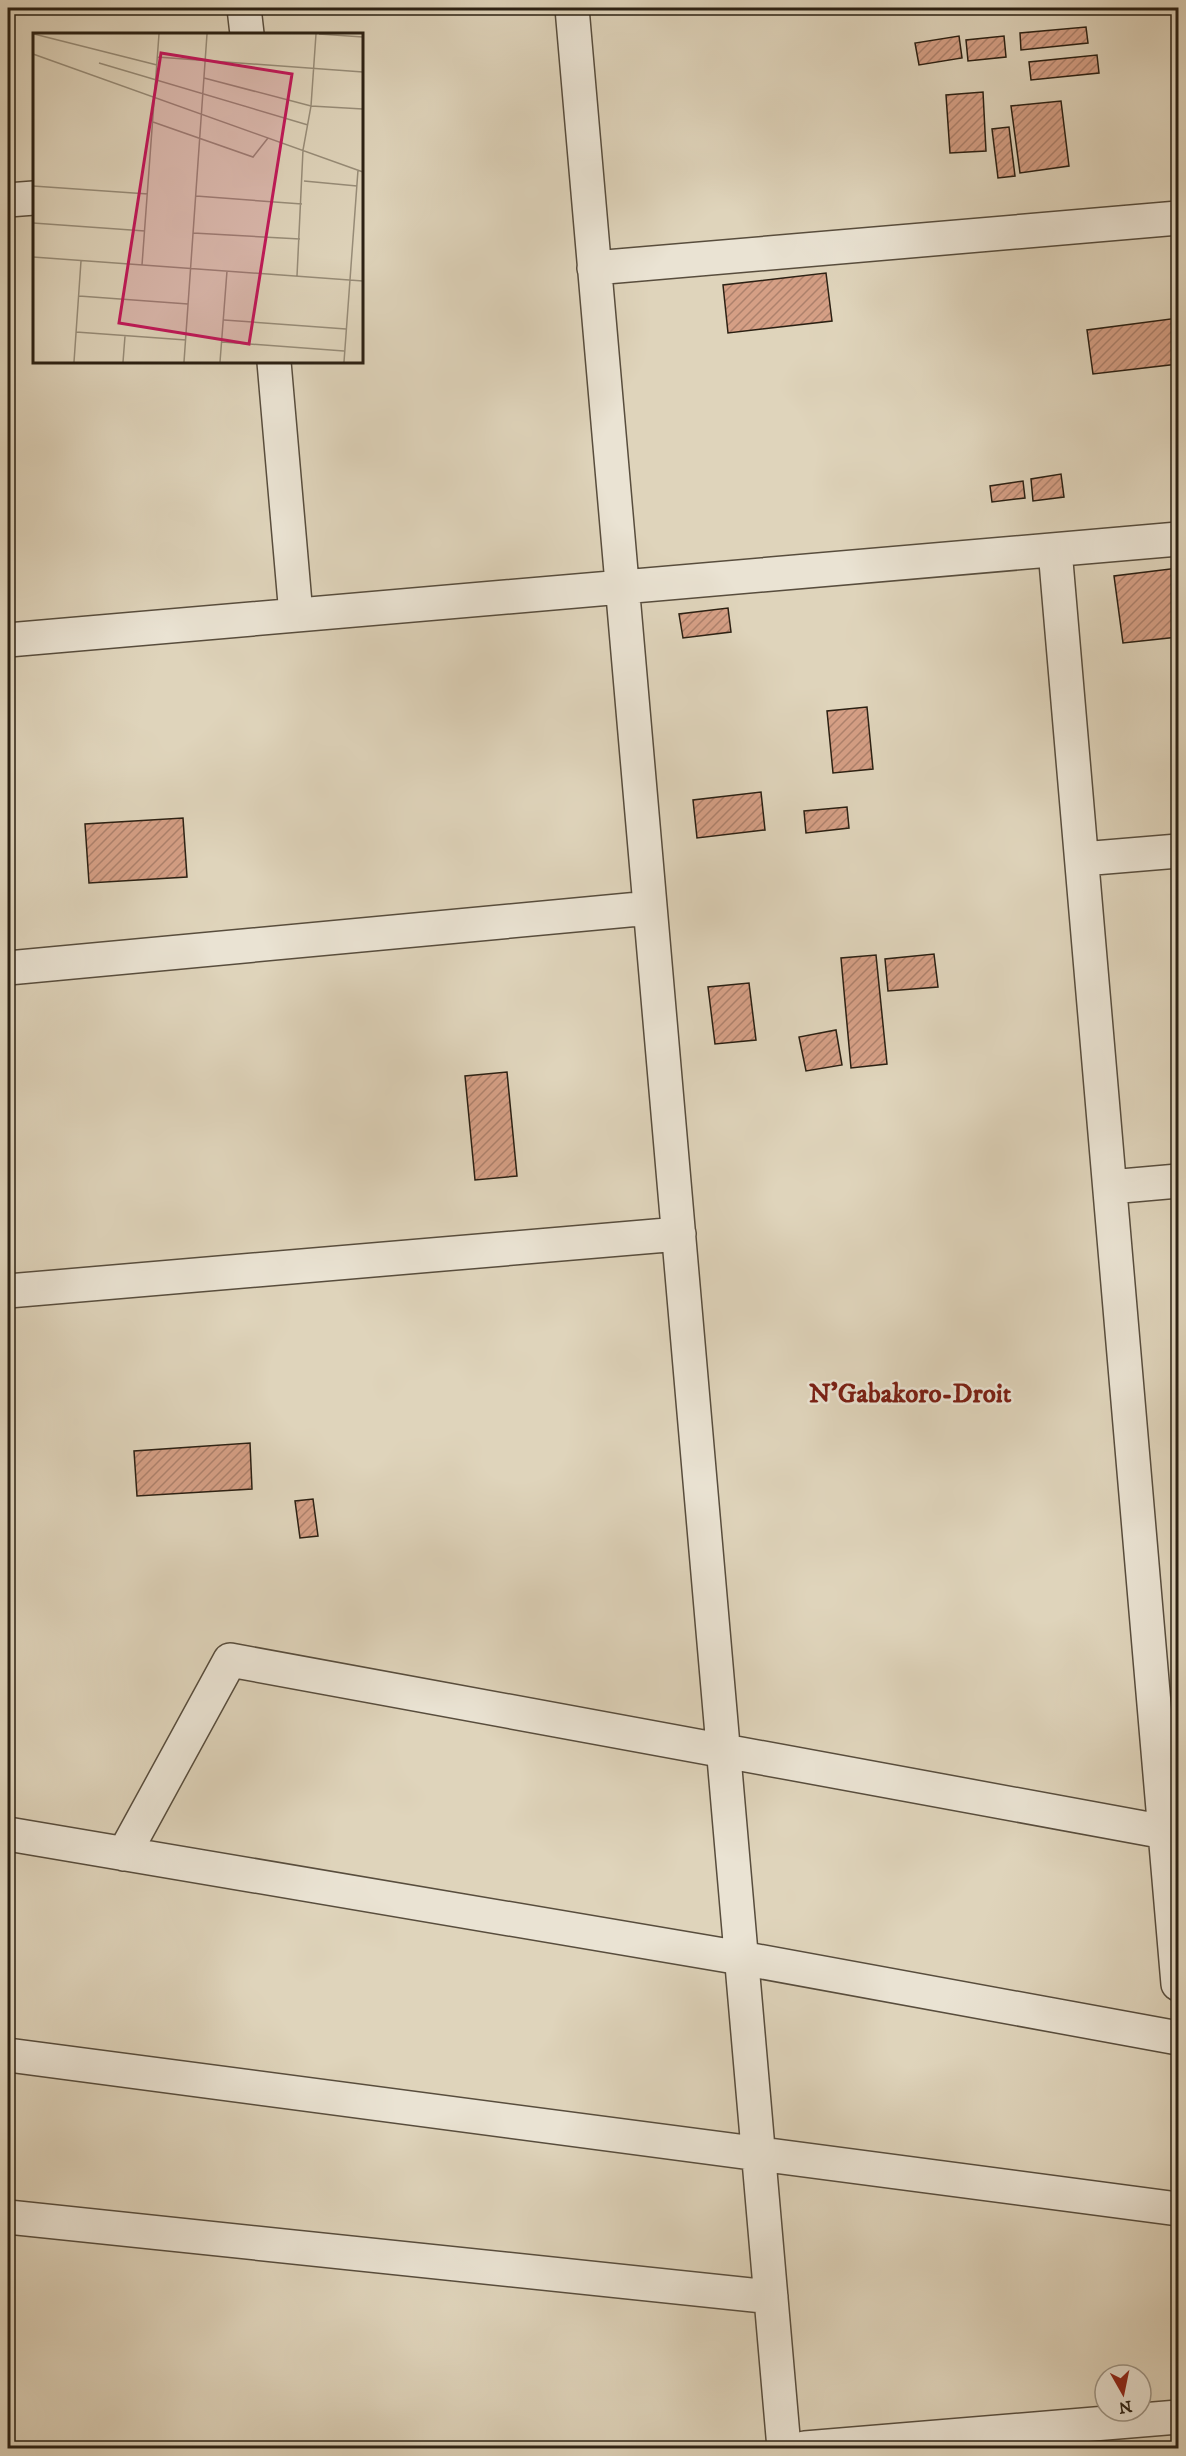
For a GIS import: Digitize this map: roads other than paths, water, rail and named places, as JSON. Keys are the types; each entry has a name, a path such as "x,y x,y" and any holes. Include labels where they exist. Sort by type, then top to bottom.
{"street":[{"path":"244,8 247,33"},
{"path":"572,8 784,2448"},
{"path":"8,200 33,198"},
{"path":"594,268 1179,218"},
{"path":"274,363 296,615"},
{"path":"8,640 1179,539"},
{"path":"1055,550 1179,1984"},
{"path":"1082,859 1179,851"},
{"path":"8,968 650,908"},
{"path":"1110,1187 1179,1181"},
{"path":"8,1291 679,1234"},
{"path":"124,1854 230,1660 1166,1832"},
{"path":"8,1834 741,1958 1179,2038"},
{"path":"8,2055 1179,2210"},
{"path":"8,2217 771,2297"},
{"path":"805,2448 1179,2417"}],"district":[{"name":"N'Gabakoro-Droit","path":"910,1394"}]}
